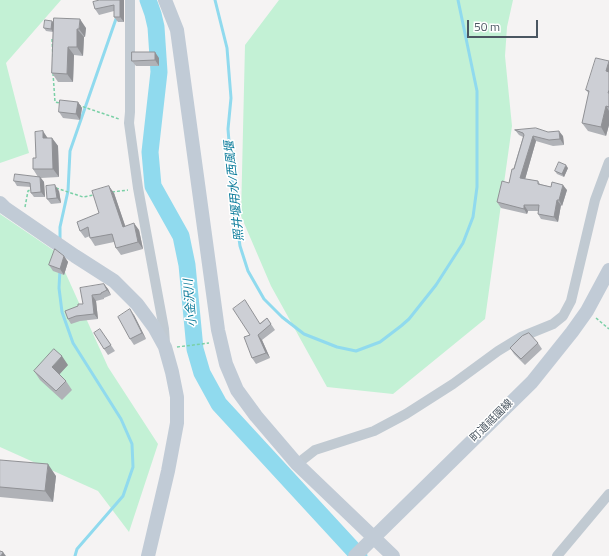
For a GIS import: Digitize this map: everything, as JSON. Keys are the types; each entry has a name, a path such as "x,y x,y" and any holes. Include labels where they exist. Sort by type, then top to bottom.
{"street":[{"path":"130,0 129,123 138,188 164,329 165,347 172,372 176,397 177,423 168,471 148,556"},
{"path":"165,0 178,30 218,330 226,364 237,390 256,416 297,464 393,556"},
{"path":"297,464 315,450 374,431 406,414 453,384 498,351 521,337 553,324 563,316 571,301 595,200 609,162"},
{"path":"0,203 75,256 114,280 138,304 165,347"},
{"name":"町道祗園線","path":"355,556 532,382 587,311 609,270"},
{"path":"557,556 609,494"}],"path":[{"path":"52,39 53,63"},
{"path":"53,70 55,102 61,103"},
{"path":"73,104 129,123"},
{"path":"26,222 25,205 28,191 34,188"},
{"path":"53,188 83,197 99,194"},
{"path":"106,193 138,188"},
{"path":"185,346 207,343"}],"green space":[{"path":"0,0 61,0 6,63 29,153 0,163"},
{"path":"279,0 513,0 507,27 505,56 512,126 485,319 393,394 327,387 271,286 241,216 245,45"},
{"path":"0,214 56,252 108,367 158,444 129,532 98,491 0,447"}],"building":[{"path":"100,0 120,0 120,17 114,17 114,5 95,9 93,2"},
{"path":"54,18 80,19 79,29 77,29 77,47 68,47 67,74 52,73"},
{"path":"45,20 52,21 51,29 44,28"},
{"path":"132,52 155,52 155,60 132,61"},
{"path":"596,58 609,61 606,71 609,72 609,107 606,106 601,127 582,123 589,91 586,90"},
{"path":"60,100 78,102 76,114 59,112"},
{"path":"536,128 548,132 559,131 560,139 549,140 533,136 520,178 538,181 538,184 551,187 552,182 563,185 559,200 557,200 554,217 538,214 539,205 524,205 524,209 497,202 502,181 509,183 512,169 514,169 524,135 523,133 515,130"},
{"path":"43,131 43,138 52,138 53,169 33,169 33,158 36,158 35,132"},
{"path":"559,162 566,165 562,174 555,171"},
{"path":"15,174 40,177 41,192 31,193 30,183 14,181"},
{"path":"55,185 57,198 47,199 46,186"},
{"path":"109,186 123,227 134,223 138,242 116,248 112,234 90,238 88,227 80,231 77,222 99,213 92,191"},
{"path":"55,249 64,256 60,269 49,265"},
{"path":"104,284 107,290 101,294 92,295 94,314 76,316 68,319 65,311 78,306 78,304 83,304 80,288"},
{"path":"245,300 260,324 267,318 271,324 258,335 266,353 252,358 244,337 250,335 233,309"},
{"path":"130,309 142,333 130,339 118,317"},
{"path":"100,329 111,345 104,349 94,333"},
{"path":"529,333 538,343 521,359 510,348 522,336"},
{"path":"54,349 62,356 52,367 66,381 56,391 34,371"},
{"path":"0,460 48,464 45,491 0,487"}],"waterway":[{"name":"小金沢川","path":"148,0 156,27 159,72 150,152 153,186 181,236 187,265 195,349 202,373 219,404 359,556"},
{"name":"照井堰用水/西風堰","path":"215,0 227,48 231,98 228,129 234,203 240,246 248,271 264,299 282,317 304,334 337,347 356,351 380,342 409,319 436,285 463,243 473,217 477,187 477,91 458,0"},
{"path":"60,240 60,227 68,191 70,151 117,16"},
{"path":"60,269 59,288 62,312 73,343 121,419 132,444 133,467 123,496 77,549 75,556"}]}
